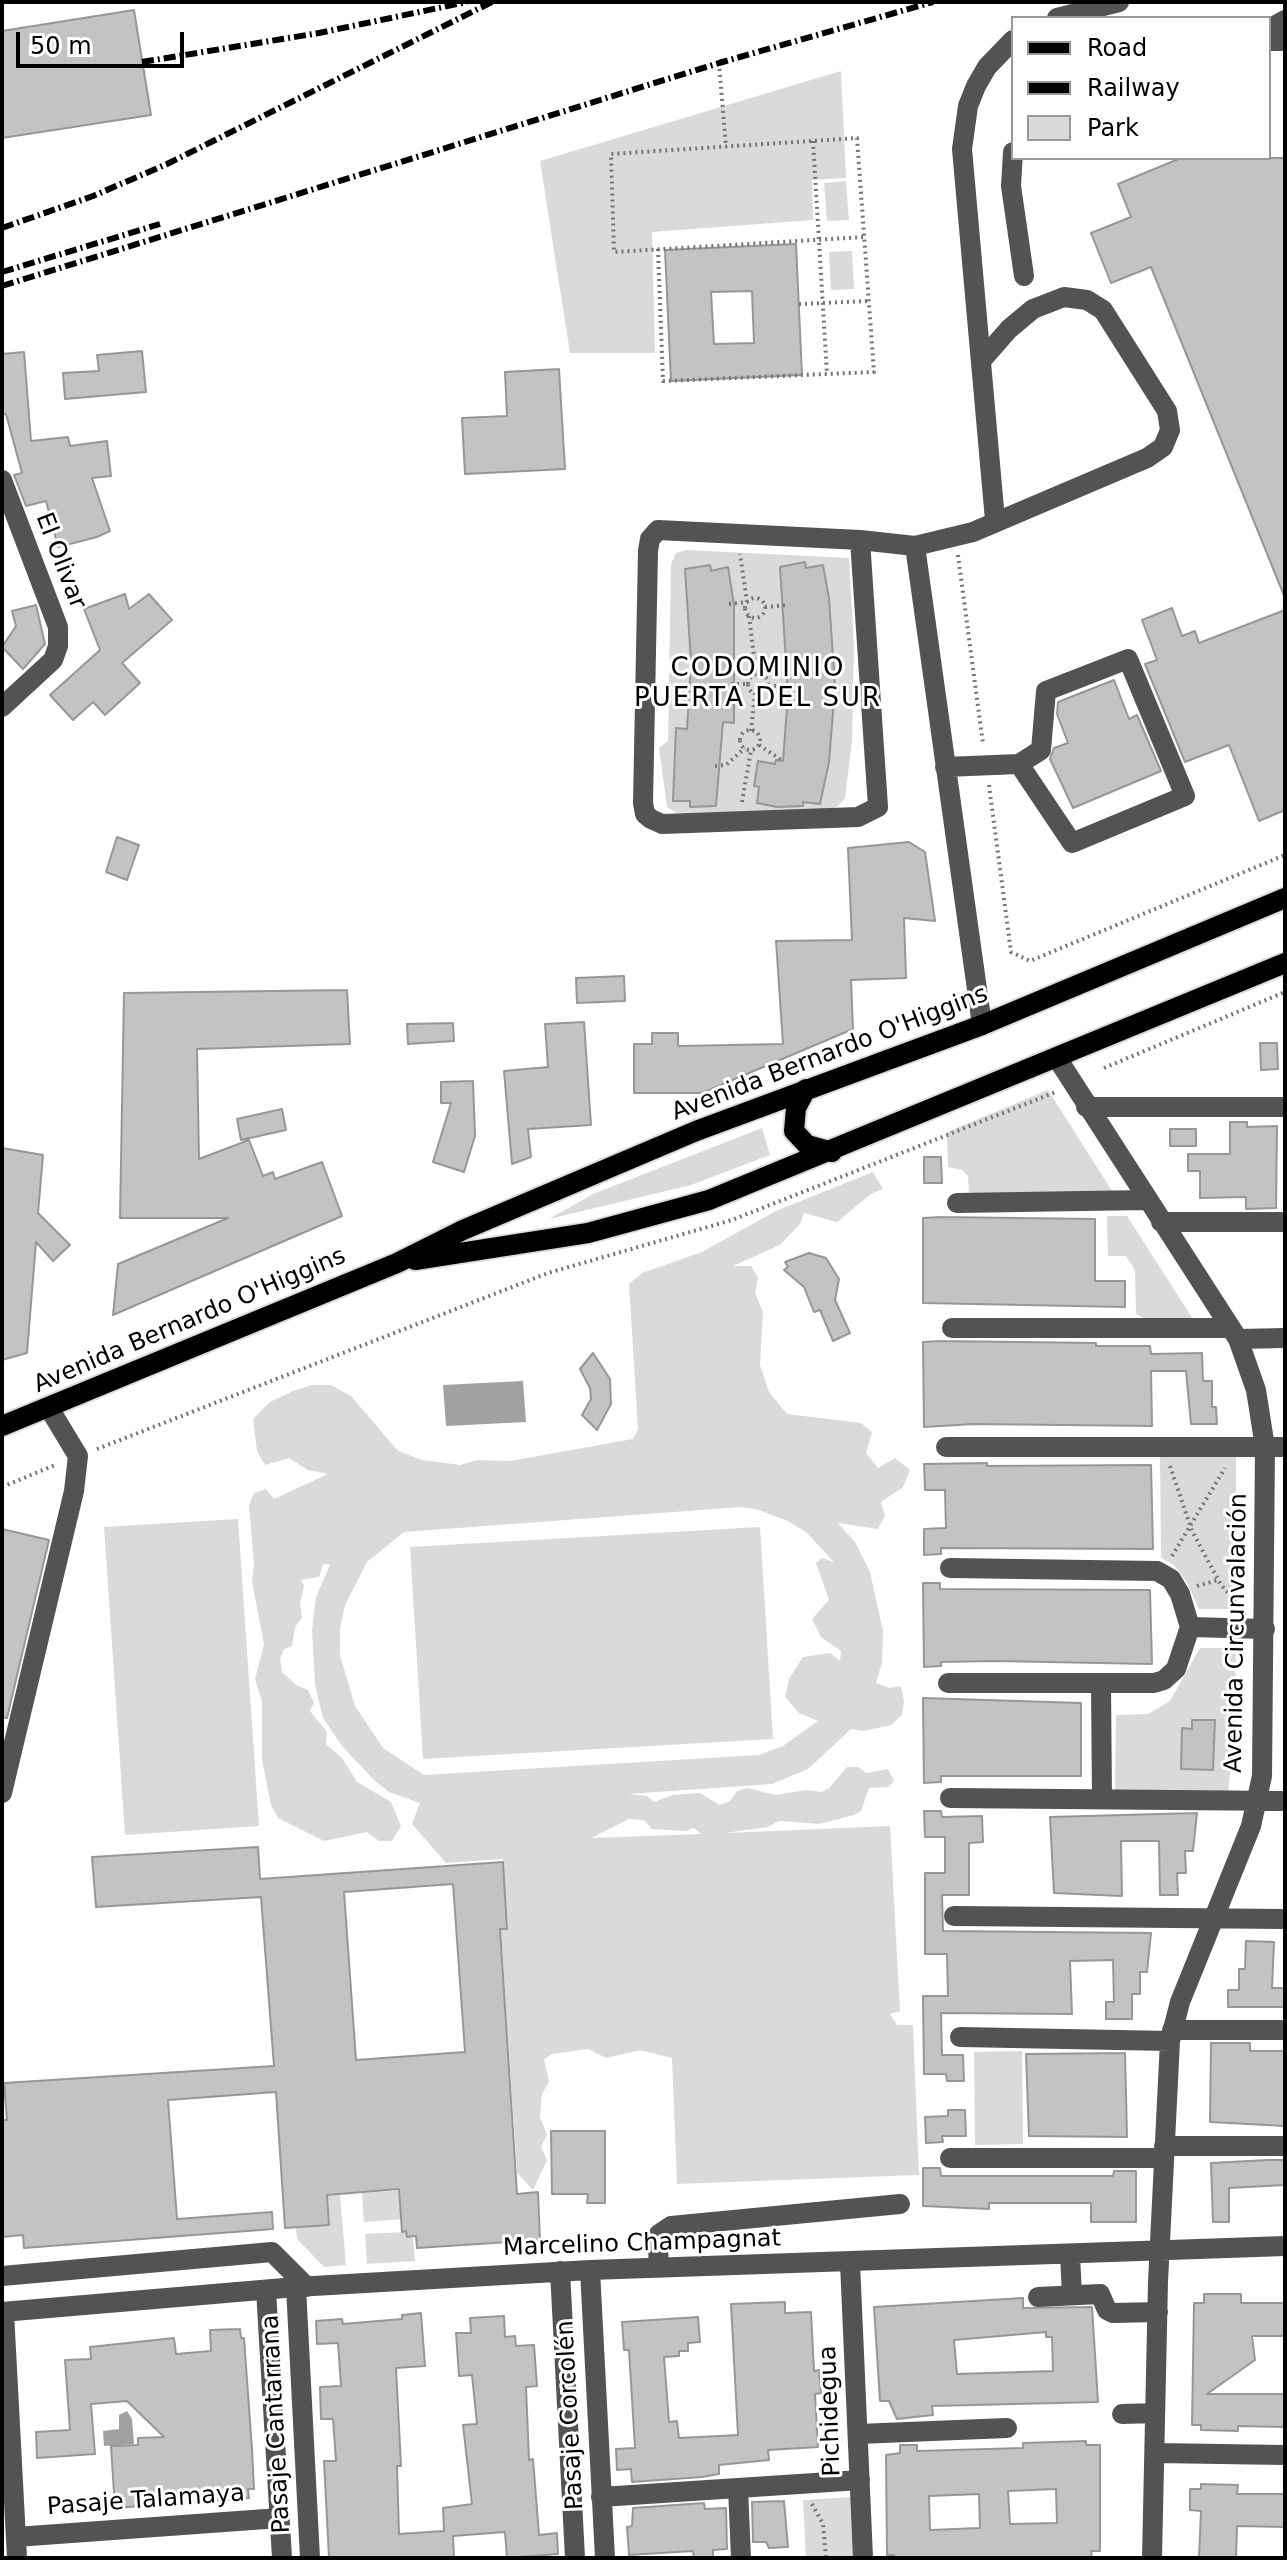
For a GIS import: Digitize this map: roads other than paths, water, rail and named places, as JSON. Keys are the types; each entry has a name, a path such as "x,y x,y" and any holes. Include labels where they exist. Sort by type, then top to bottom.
{"main road":[{"name":"Avenida Bernardo O'Higgins","path":"2,1426 397,1263 463,1230 806,1089 982,1025 1285,898"},
{"name":"Avenida Bernardo O'Higgins","path":"397,1263 630,1224 709,1200 832,1152 1285,963"},
{"path":"806,1089 796,1108 794,1131 807,1145 832,1152"}],"street":[{"path":"1065,16 1119,2"},
{"path":"995,520 963,127 976,86 987,67 1011,42"},
{"path":"1013,160 1011,186 1024,276"},
{"path":"860,540 878,807 858,817 662,824 651,819 645,814 643,803 650,539 658,530 671,528 860,540 915,546 973,532 1156,453 1168,439 1170,420 1103,310 1087,300 1064,297 1033,309 1009,329 981,361"},
{"name":"El Olivar","path":"2,480 58,627 58,646 53,660 2,707"},
{"path":"915,546 982,1025"},
{"path":"945,767 1019,764 1041,750 1046,691 1128,659 1185,796 1072,843 1019,764"},
{"name":"Avenida Circunvalación","path":"1057,1058 1234,1333 1275,1447 1275,1566 1265,1629 1275,1683 1258,1801 1171,2036 1158,2312 1152,2558"},
{"path":"1086,1107 1285,1107"},
{"path":"957,1203 1146,1200"},
{"path":"1161,1222 1285,1222"},
{"path":"952,1328 1234,1333 1285,1338"},
{"path":"2,1793 74,1491 78,1456 49,1408"},
{"path":"946,1447 1275,1447"},
{"path":"948,1683 1164,1680 1176,1669 1190,1627 1180,1594 1171,1579 1157,1571 950,1568"},
{"path":"1190,1627 1265,1629"},
{"path":"1101,1683 1102,1799"},
{"path":"950,1798 1285,1801"},
{"path":"954,1916 1285,1919"},
{"path":"960,2037 1171,2036 1285,2030"},
{"path":"950,2158 1285,2146"},
{"path":"658,2268 659,2234 671,2226 900,2204"},
{"name":"Marcelino Champagnat","path":"3,2312 302,2287 560,2271 1285,2246"},
{"path":"2,2276 272,2252 302,2287"},
{"path":"1070,2255 1072,2295"},
{"name":"Pichidegua","path":"850,2263 863,2558"},
{"path":"66,2270 70,2305"},
{"name":"Pasaje Corcolén","path":"590,2270 605,2558"},
{"name":"Pasaje Corcolén","path":"560,2271 575,2558"},
{"name":"Pasaje Cantarrana","path":"302,2287 310,2558"},
{"name":"Pasaje Cantarrana","path":"266,2290 282,2558"},
{"path":"1038,2297 1103,2295 1107,2310 1113,2313 1158,2312"},
{"path":"3,2312 6,2417 17,2558"},
{"path":"1122,2414 1155,2413"},
{"path":"858,2434 1007,2428"},
{"path":"1155,2453 1285,2455"},
{"path":"601,2497 860,2480"},
{"path":"738,2488 741,2558"},
{"name":"Pasaje Talamaya","path":"16,2537 280,2518"}],"railway":[{"path":"142,62 319,33 467,2"},
{"path":"2,228 93,196 167,164 492,2"},
{"path":"2,286 719,63 933,2"},
{"path":"2,272 160,224"}],"district":[{"name":"CODOMINIO PUERTA DEL SUR","path":"758,684"}]}
